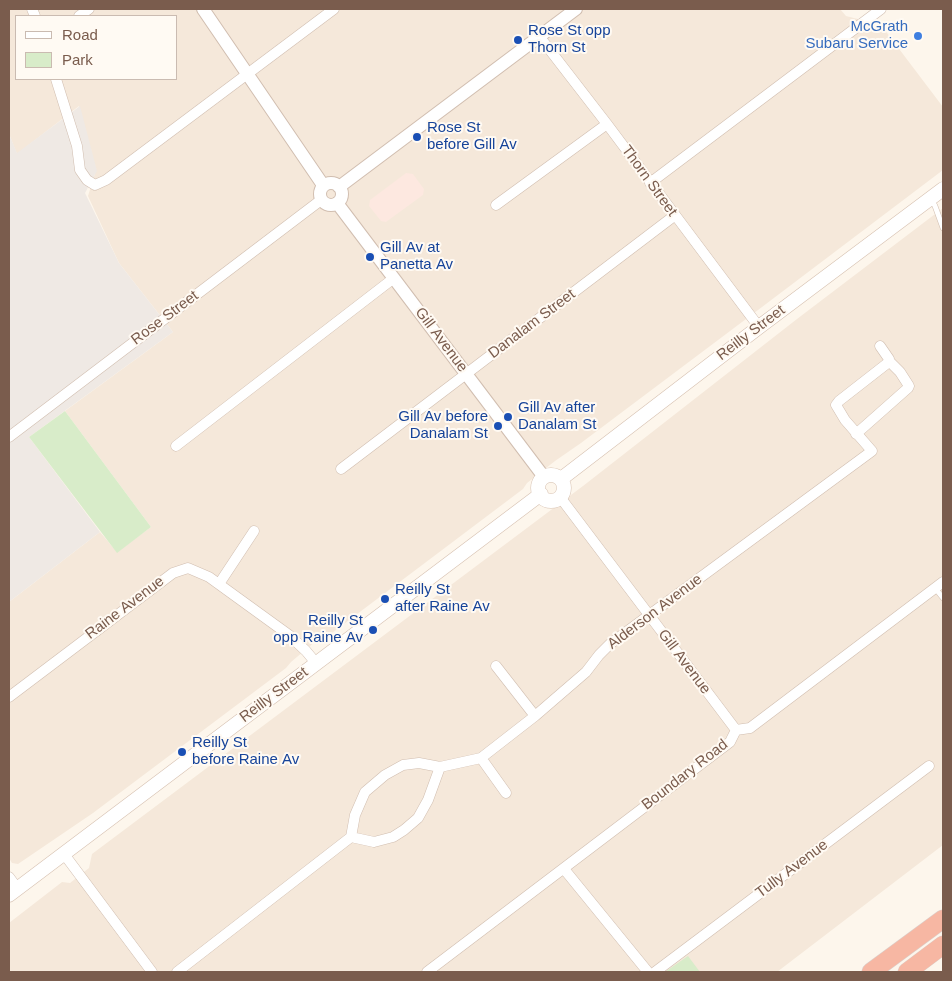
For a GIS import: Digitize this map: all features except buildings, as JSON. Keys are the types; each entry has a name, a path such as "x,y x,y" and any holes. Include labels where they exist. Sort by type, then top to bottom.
{"highway":[{"path":"871,972 943,919"},
{"path":"907,972 943,945"}],"main road":[{"name":"Reilly Street","path":"561,479 758,327 943,189"},
{"path":"551,475 561,479 564,490 560,497 547,500 541,494 539,487 544,477 551,475"},
{"name":"Reilly Street","path":"13,892 541,494"}],"street":[{"path":"203,9 323,185"},
{"path":"56,80 77,146 80,170 87,180 95,185 106,180 334,9"},
{"path":"339,187 576,9"},
{"path":"650,183 880,9"},
{"name":"Thorn Street","path":"539,36 758,327"},
{"path":"496,205 607,124"},
{"path":"334,183 339,187 341,197 337,203 330,205 321,200 320,192 323,185 334,183"},
{"name":"Rose Street","path":"9,437 321,200"},
{"name":"Gill Avenue","path":"337,203 544,477"},
{"name":"Danalam Street","path":"341,469 674,216"},
{"path":"176,446 394,278"},
{"path":"880,346 889,361 895,365 909,386 907,390 856,434 836,405 889,361"},
{"name":"Alderson Avenue","path":"351,837 355,815 365,792 384,775 403,765 419,763 440,767 480,758 535,716 586,672 610,644 872,451 856,434"},
{"name":"Gill Avenue","path":"560,497 736,730"},
{"path":"218,584 254,531"},
{"name":"Raine Avenue","path":"9,697 173,573 188,568 199,571 289,635 316,663"},
{"name":"Boundary Road","path":"427,972 730,742 736,730 750,728 939,585"},
{"path":"496,666 535,716"},
{"path":"480,758 506,792"},
{"name":"Tully Avenue","path":"655,972 929,766"},
{"path":"177,972 351,837 374,842 393,837 404,830 418,818 428,800 440,767"},
{"path":"64,854 152,972"},
{"path":"564,869 648,972"},
{"path":"9,877 13,892"}],"lane":[{"path":"931,199 943,228"},
{"path":"939,585 943,598"}],"shaded area":[{"path":"9,9 840,9 846,16 881,25 943,107 943,170 555,461 527,483 523,489 324,639 316,641 286,668 93,813 18,864 12,863 9,858 9,602 100,532 117,552 151,527 65,411 173,332 119,263 88,196 96,170 79,106 17,154 9,134"},
{"path":"80,106 97,171 85,193 119,263 173,332 29,437 100,532 9,602 9,134 17,153"},
{"path":"406,173 413,174 424,189 423,195 386,222 381,221 369,206 370,200"},
{"path":"943,208 943,845 777,972 9,972 9,923 62,882 70,883 89,868 92,854 583,486"}],"green space":[{"path":"65,411 151,527 117,553 29,437"},
{"path":"688,956 700,972 665,972"}],"place":[{"name":"McGrath Subaru Service","path":"918,36"},
{"name":"Rose St opp Thorn St","path":"518,40"},
{"name":"Rose St before Gill Av","path":"417,137"},
{"name":"Gill Av at Panetta Av","path":"370,257"},
{"name":"Gill Av after Danalam St","path":"508,417"},
{"name":"Gill Av before Danalam St","path":"498,426"},
{"name":"Reilly St after Raine Av","path":"385,599"},
{"name":"Reilly St opp Raine Av","path":"373,630"},
{"name":"Reilly St before Raine Av","path":"182,752"}]}
